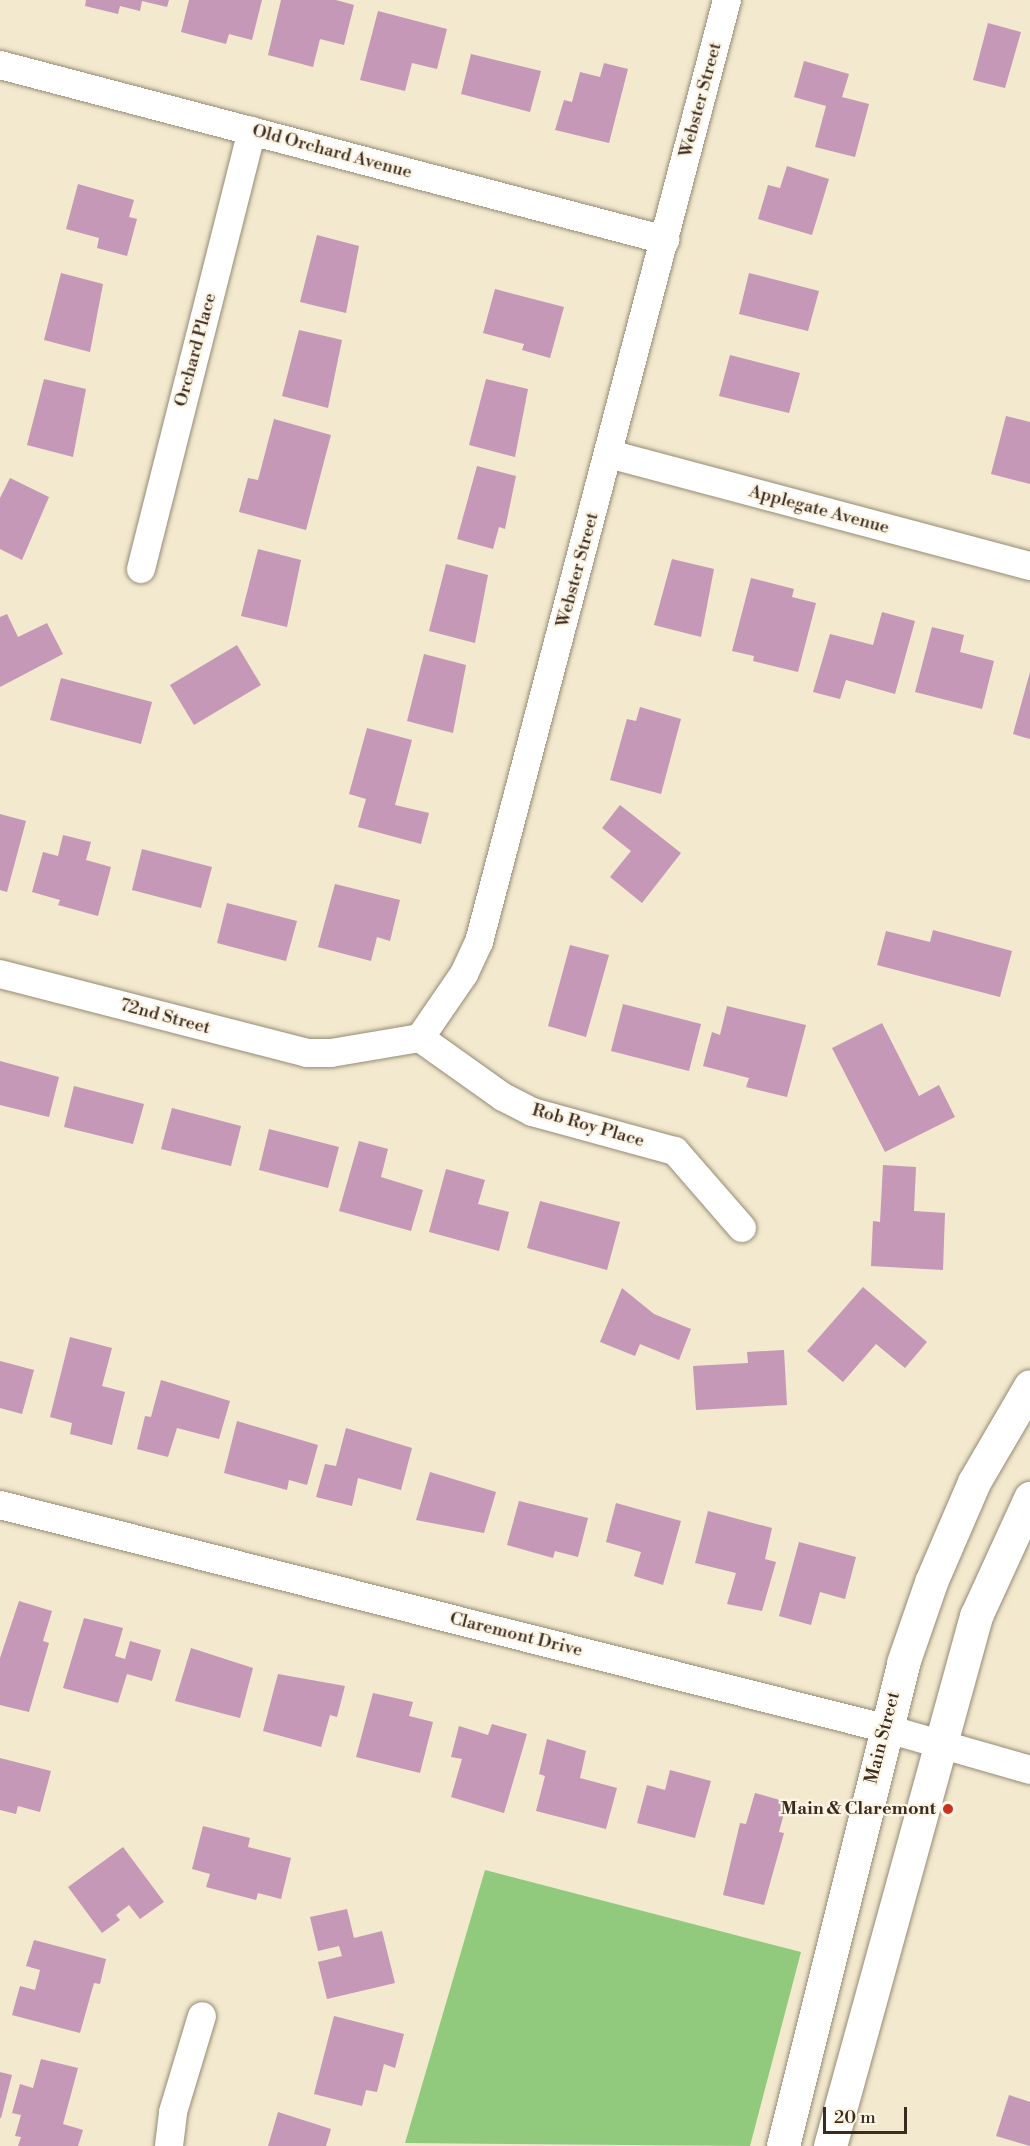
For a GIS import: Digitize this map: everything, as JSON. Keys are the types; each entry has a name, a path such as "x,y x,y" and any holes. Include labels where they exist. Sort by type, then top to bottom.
{"main road":[{"name":"Main Street","path":"783,2146 884,1728 935,1572 974,1482 1030,1386"},
{"path":"830,2146 938,1743 976,1616 1030,1498"}],"street":[{"name":"Webster Street","path":"420,1038 464,974 479,942 727,0"},
{"name":"Old Orchard Avenue","path":"0,65 665,240"},
{"name":"Orchard Place","path":"141,568 252,131"},
{"name":"Applegate Avenue","path":"609,454 1030,566"},
{"name":"72nd Street","path":"0,974 289,1050 331,1053 420,1038"},
{"name":"Rob Roy Place","path":"420,1038 503,1097 532,1112 675,1151 742,1228"},
{"name":"Claremont Drive","path":"0,1505 884,1728 1030,1770"},
{"path":"169,2146 173,2112 202,2016"}],"green space":[{"path":"485,1870 801,1952 750,2146 405,2143"}],"building":[{"path":"86,0 169,0 167,7 142,1 140,11 120,6 118,14 85,6"},
{"path":"189,0 262,0 252,40 229,34 226,44 181,32"},
{"path":"281,0 336,0 354,5 344,45 320,39 313,67 268,55"},
{"path":"378,11 447,29 437,69 412,63 405,91 360,80"},
{"path":"988,23 1021,32 1005,88 973,80"},
{"path":"471,54 541,71 530,112 461,94"},
{"path":"804,61 849,74 842,97 869,104 855,157 815,147 826,106 794,97"},
{"path":"604,63 628,69 609,143 555,130 564,100 572,102 580,72 600,77"},
{"path":"787,166 829,179 812,235 758,219 768,185 780,188"},
{"path":"78,184 134,200 129,217 137,219 127,256 97,248 99,238 66,229"},
{"path":"317,235 359,246 346,313 300,302"},
{"path":"61,273 103,284 90,352 44,340"},
{"path":"749,273 819,291 808,331 739,314"},
{"path":"495,289 564,307 550,358 522,350 524,344 483,333"},
{"path":"299,330 342,340 328,408 282,396"},
{"path":"730,355 800,373 789,413 719,396"},
{"path":"44,379 86,389 73,457 27,445"},
{"path":"486,379 528,389 515,457 469,445"},
{"path":"1006,416 1030,422 1030,484 991,474"},
{"path":"274,419 331,435 306,530 239,512 248,478 258,480"},
{"path":"477,466 516,476 505,529 499,527 493,549 457,539"},
{"path":"10,478 49,497 22,560 0,549 0,498"},
{"path":"258,549 301,560 287,627 241,616"},
{"path":"672,559 714,569 701,637 654,625"},
{"path":"446,564 488,575 475,643 429,631"},
{"path":"751,578 794,589 792,597 816,603 798,672 753,661 754,656 732,651"},
{"path":"882,612 915,621 895,694 846,680 840,699 813,692 830,634 873,645"},
{"path":"7,614 18,637 47,623 63,654 0,687 0,617"},
{"path":"932,627 964,635 960,652 994,661 982,709 915,692"},
{"path":"237,645 261,685 194,725 170,685"},
{"path":"424,654 466,665 453,733 407,721"},
{"path":"1030,672 1030,739 1013,734"},
{"path":"61,678 152,702 141,744 50,720"},
{"path":"640,707 681,719 661,794 610,780 627,719 636,721"},
{"path":"367,728 412,740 395,805 429,813 421,844 358,827 366,799 349,794"},
{"path":"620,805 681,853 642,903 610,877 631,851 602,828"},
{"path":"0,814 26,821 7,892 0,890"},
{"path":"63,835 91,842 86,860 111,867 98,916 58,905 60,900 32,892 43,852 58,856"},
{"path":"142,849 212,867 201,908 132,890"},
{"path":"335,884 400,900 390,941 377,937 371,961 318,947"},
{"path":"227,903 297,921 286,961 217,943"},
{"path":"933,930 1012,951 1000,997 877,965 886,931 930,942"},
{"path":"570,945 609,955 586,1037 548,1026"},
{"path":"623,1004 701,1024 689,1071 611,1051"},
{"path":"727,1006 806,1025 787,1097 746,1087 749,1078 703,1066 712,1032 720,1035"},
{"path":"882,1023 919,1096 939,1085 955,1117 885,1152 832,1048"},
{"path":"0,1061 59,1077 49,1117 0,1105"},
{"path":"74,1086 144,1104 133,1144 64,1127"},
{"path":"172,1108 241,1126 231,1166 161,1149"},
{"path":"269,1129 339,1147 328,1188 259,1170"},
{"path":"359,1141 388,1149 381,1177 423,1190 411,1231 339,1211"},
{"path":"883,1165 916,1167 914,1211 945,1213 943,1270 871,1266 873,1221 880,1222"},
{"path":"446,1169 485,1180 478,1204 509,1212 499,1251 429,1232"},
{"path":"540,1201 620,1222 607,1270 527,1248"},
{"path":"863,1287 927,1342 905,1368 876,1344 843,1382 807,1351"},
{"path":"622,1288 654,1314 691,1329 679,1360 640,1344 635,1356 600,1342"},
{"path":"70,1337 112,1348 102,1386 125,1392 112,1445 70,1434 72,1423 50,1417"},
{"path":"784,1350 787,1405 696,1410 693,1366 748,1363 747,1352"},
{"path":"0,1361 34,1370 22,1414 0,1408"},
{"path":"161,1380 230,1401 219,1439 177,1428 168,1457 137,1449 145,1416 151,1417"},
{"path":"237,1421 318,1445 307,1485 289,1480 287,1490 224,1473"},
{"path":"346,1428 412,1448 401,1490 358,1478 352,1506 316,1497 325,1464 336,1466"},
{"path":"430,1472 496,1492 484,1533 416,1520"},
{"path":"519,1501 588,1518 578,1557 555,1551 553,1558 507,1545"},
{"path":"616,1503 681,1521 663,1585 634,1576 641,1552 606,1542"},
{"path":"708,1511 772,1528 765,1559 776,1562 762,1611 727,1604 736,1573 695,1563"},
{"path":"799,1542 856,1557 845,1599 820,1592 811,1625 779,1616"},
{"path":"19,1601 52,1611 43,1641 49,1643 29,1712 0,1705 0,1658"},
{"path":"84,1618 123,1628 115,1656 125,1659 130,1641 161,1650 152,1681 127,1674 118,1703 63,1688"},
{"path":"191,1648 253,1668 240,1718 175,1701"},
{"path":"278,1674 345,1686 337,1717 330,1715 321,1747 263,1731"},
{"path":"373,1693 413,1702 409,1716 433,1722 420,1773 356,1757"},
{"path":"492,1724 527,1734 504,1813 451,1797 462,1759 451,1757 459,1726 488,1735"},
{"path":"547,1739 586,1751 580,1778 617,1788 606,1829 536,1811 545,1776 539,1774"},
{"path":"0,1758 51,1771 40,1812 18,1806 16,1814 0,1810"},
{"path":"670,1770 711,1781 695,1838 637,1823 647,1785 665,1790"},
{"path":"755,1793 787,1802 779,1832 784,1833 764,1905 723,1895 740,1823 746,1824"},
{"path":"203,1826 250,1838 248,1847 291,1858 281,1899 258,1893 256,1900 206,1887 210,1874 192,1869"},
{"path":"123,1847 164,1902 140,1919 129,1905 116,1915 120,1920 102,1933 68,1887"},
{"path":"347,1909 354,1938 382,1931 395,1983 327,1999 318,1962 342,1956 339,1946 318,1951 310,1917"},
{"path":"34,1940 106,1959 100,1984 94,1983 80,2033 12,2015 20,1986 35,1990 40,1970 26,1966"},
{"path":"334,2016 404,2034 395,2068 384,2064 377,2092 366,2090 362,2106 314,2094"},
{"path":"41,2059 78,2068 63,2124 83,2130 78,2146 18,2146 21,2137 15,2136 21,2115 12,2113 20,2084 33,2088"},
{"path":"0,2072 12,2075 1,2118 0,2118"},
{"path":"1009,2095 1030,2102 1030,2146 996,2136"},
{"path":"278,2112 331,2129 326,2146 268,2146"}],"place":[{"name":"Main & Claremont","path":"948,1809"}]}
